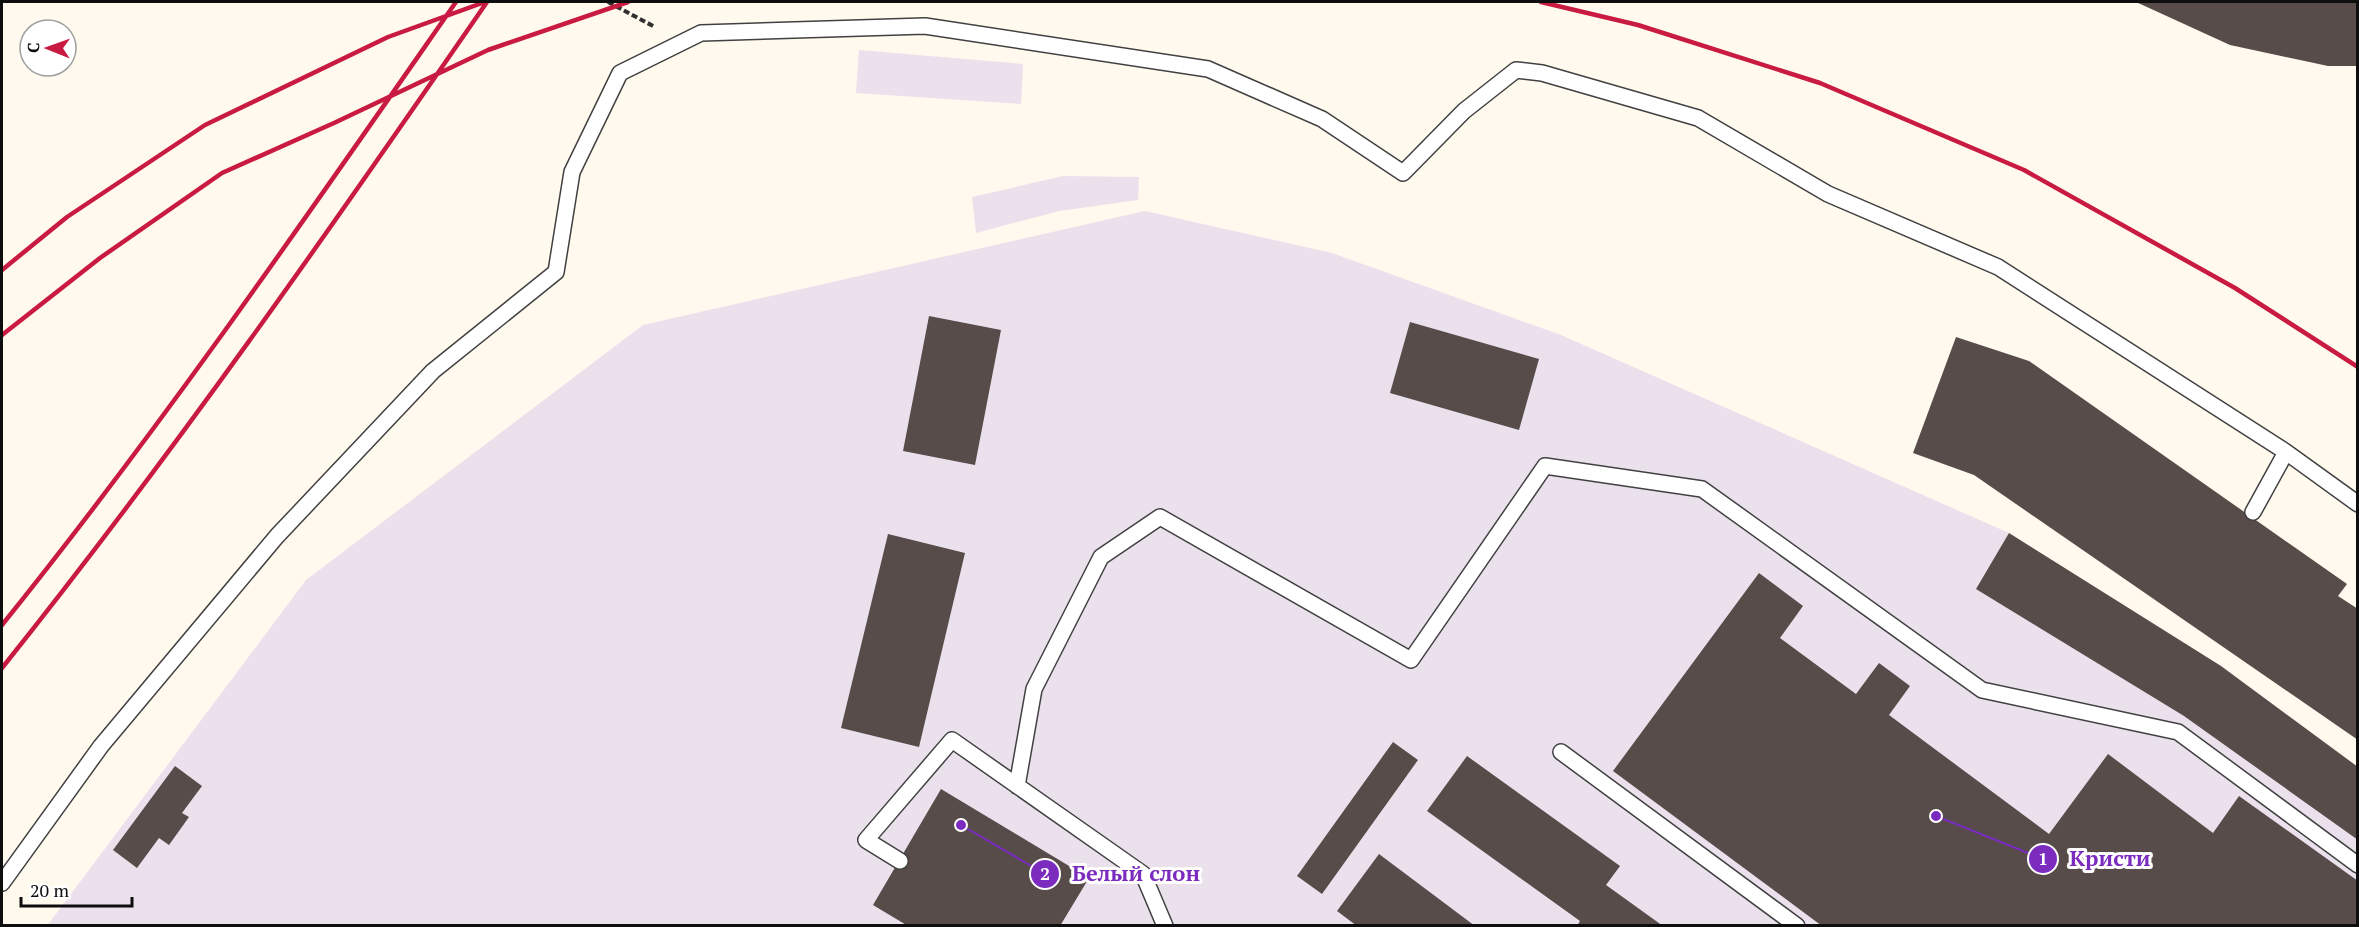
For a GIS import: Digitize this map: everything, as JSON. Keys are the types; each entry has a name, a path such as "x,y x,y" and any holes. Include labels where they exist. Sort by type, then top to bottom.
{"lane":[{"path":"2,883 101,746 277,536 433,371 556,272 572,172 620,73 701,33 925,26 1208,69 1322,120 1403,173 1464,111 1516,70 1542,73 1698,118 1828,194 1998,267 2286,452 2358,504"},
{"path":"2253,512 2286,452"},
{"path":"1017,786 1034,689 1101,557 1160,517 1411,660 1545,466 1702,489 1982,690 2178,732 2358,865"},
{"path":"900,861 866,840 952,740 1143,874 1165,926"},
{"path":"1561,752 1797,926"}],"path":[{"path":"608,2 656,28"}],"shaded area":[{"path":"859,50 1023,64 1021,104 856,93"},
{"path":"1063,176 1139,177 1138,200 1059,211 976,233 972,197"},
{"path":"1145,211 1332,253 1561,335 2009,533 2221,666 2357,767 2357,925 47,926 306,580 643,325"}],"building":[{"path":"2136,2 2358,2 2358,66 2328,66 2230,45"},
{"path":"929,316 1001,330 975,465 903,451"},
{"path":"1410,322 1539,359 1519,430 1390,393"},
{"path":"1956,337 2029,361 2347,584 2338,596 2358,609 2358,740 1974,475 1913,453"},
{"path":"2009,533 2221,666 2358,767 2358,840 2184,716 1976,589"},
{"path":"888,534 965,553 919,747 841,728"},
{"path":"1759,573 1803,606 1780,638 1856,694 1879,663 1910,686 1889,715 2049,834 2108,754 2213,833 2239,796 2358,881 2358,926 1822,926 1613,771"},
{"path":"1393,742 1418,760 1322,894 1297,876"},
{"path":"1467,756 1620,866 1606,885 1663,926 1577,926 1580,921 1427,811"},
{"path":"175,766 202,786 182,813 189,817 169,845 159,838 137,868 113,850"},
{"path":"941,789 1089,878 1060,926 908,926 873,905"},
{"path":"1379,854 1475,926 1357,926 1337,911"}],"railway":[{"path":"2,625 178,396 456,2"},
{"path":"2,270 67,217 205,125 388,37 485,2"},
{"path":"2,668 190,422 370,171 487,2"},
{"path":"2,335 100,258 222,173 488,50 628,2"},
{"path":"1541,2 1638,25 1820,83 2024,170 2235,288 2358,367"}],"place":[{"name":"Кристи","path":"1936,816"},
{"name":"Белый слон","path":"961,825"}]}
